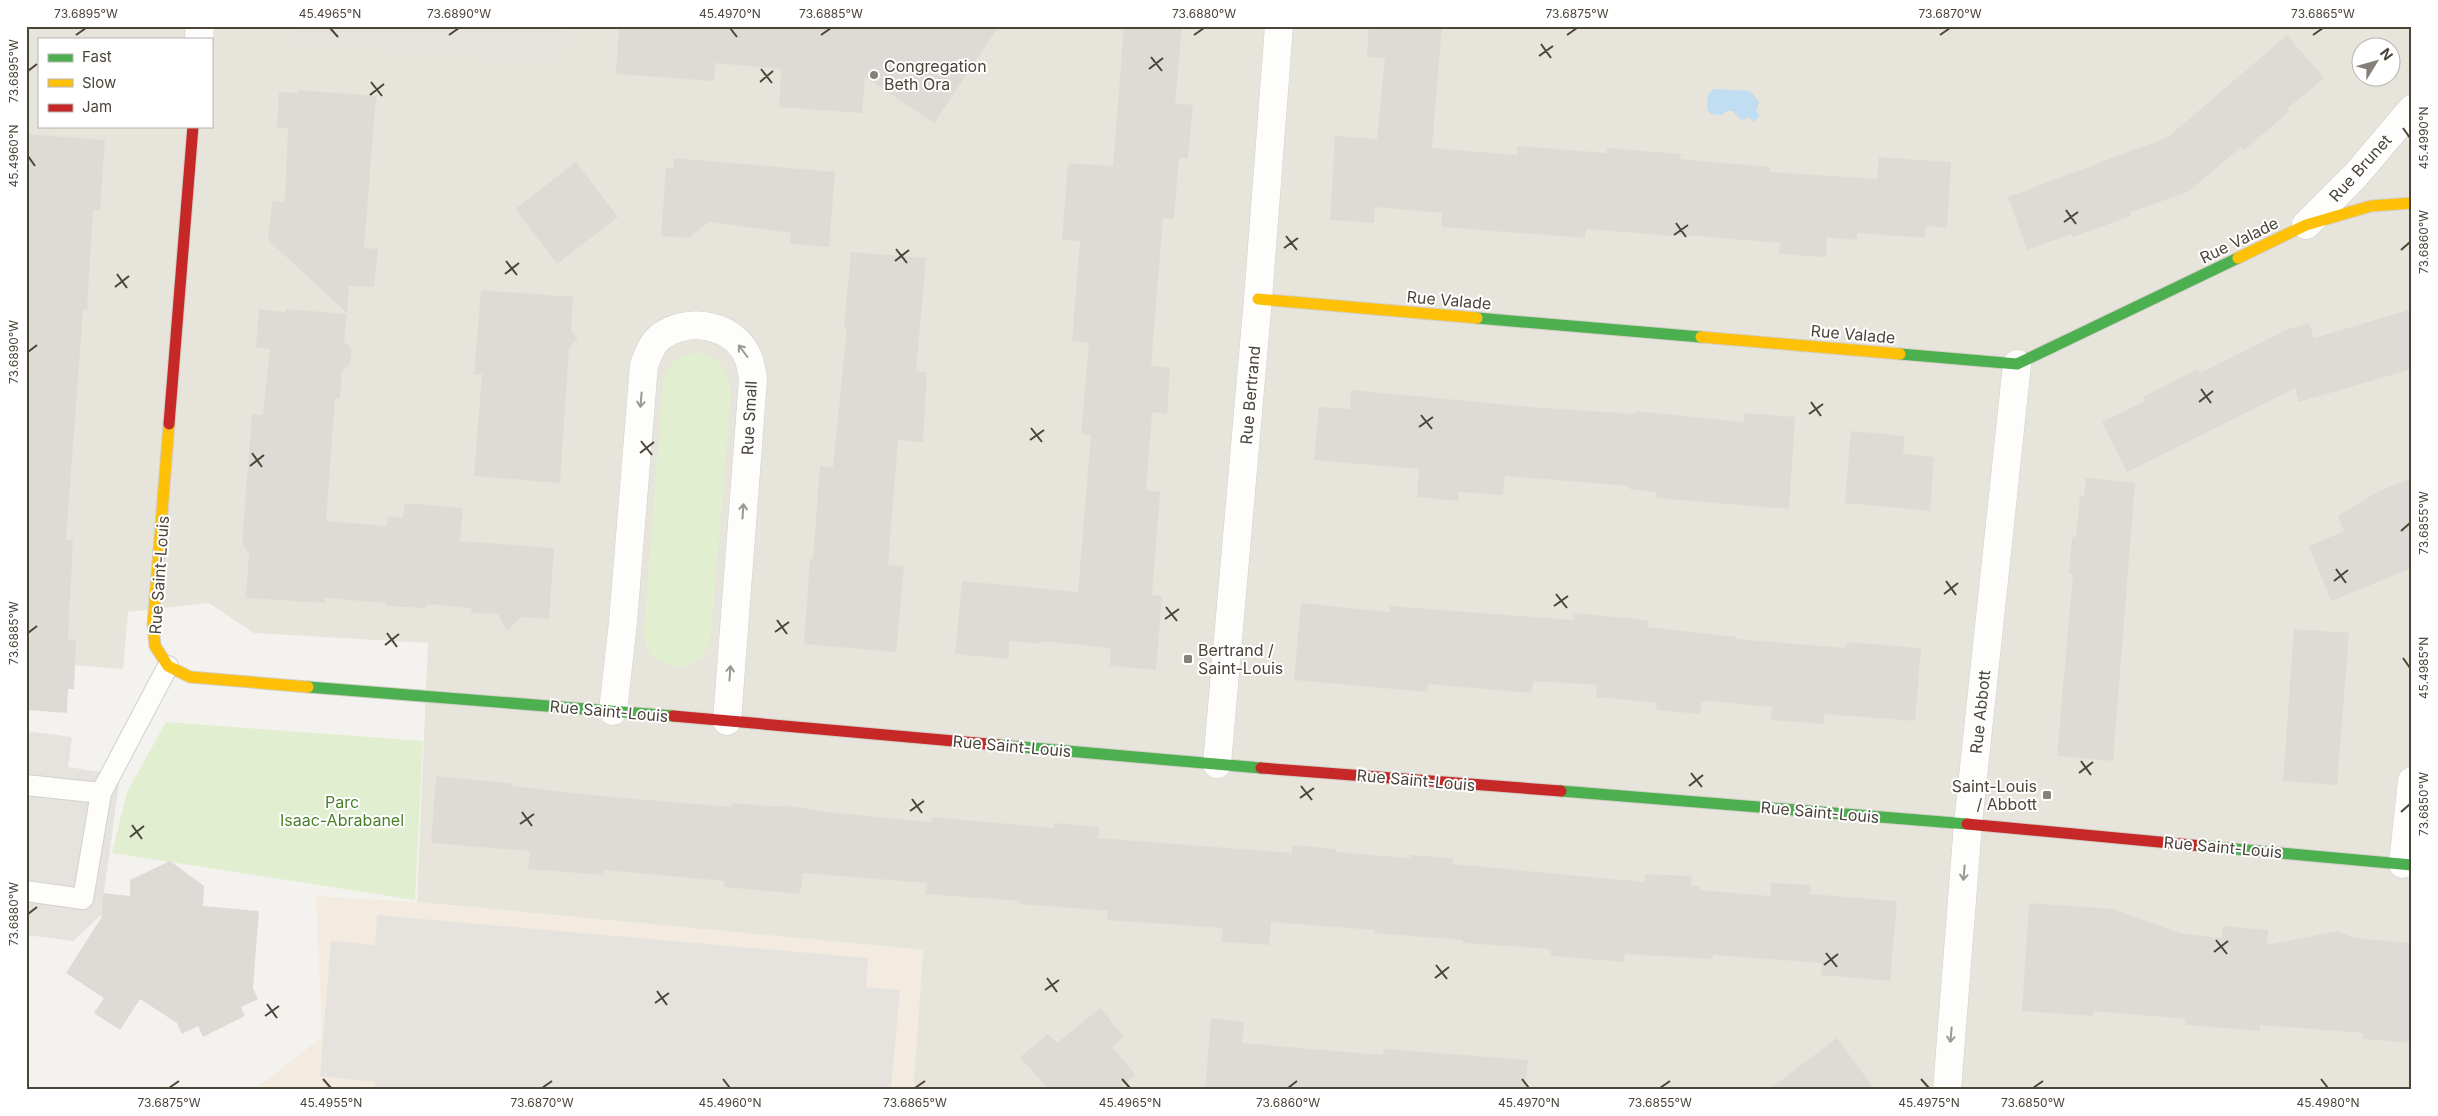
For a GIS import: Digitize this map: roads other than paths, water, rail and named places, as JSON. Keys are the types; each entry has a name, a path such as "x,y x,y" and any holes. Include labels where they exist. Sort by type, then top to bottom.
{"street":[{"name":"Rue Bertrand","path":"1217,764 1258,299 1279,26"},
{"name":"Rue Brunet","path":"2306,225 2355,176 2412,108"},
{"name":"Rue Saint-Louis","path":"193,128 153,625 155,646 168,666 190,677 613,711 1217,764 1968,824 2407,864 2412,781"},
{"name":"Rue Valade","path":"1258,299 2017,364 2306,225 2371,206 2412,202"},
{"name":"Rue Small","path":"613,711 623,622 644,365 658,339 671,330 683,326 701,325 718,328 731,336 749,359 753,379 727,721"},
{"name":"Rue Abbott","path":"1947,1090 1968,824 2017,364"}],"lane":[{"path":"26,891 83,899 101,793 168,666"},
{"path":"26,785 101,793"}],"water":[{"path":"1714,89 1750,91 1759,102 1756,111 1760,116 1753,122 1749,117 1741,120 1733,111 1727,111 1722,115 1711,114 1707,109 1708,95"}],"place":[{"name":"Congregation Beth Ora","path":"874,75"},
{"name":"Bertrand / Saint-Louis","path":"1188,659"},
{"name":"Saint-Louis / Abbott","path":"2047,795"}],"park label":[{"name":"Parc Isaac-Abrabanel","path":"342,811"}]}
